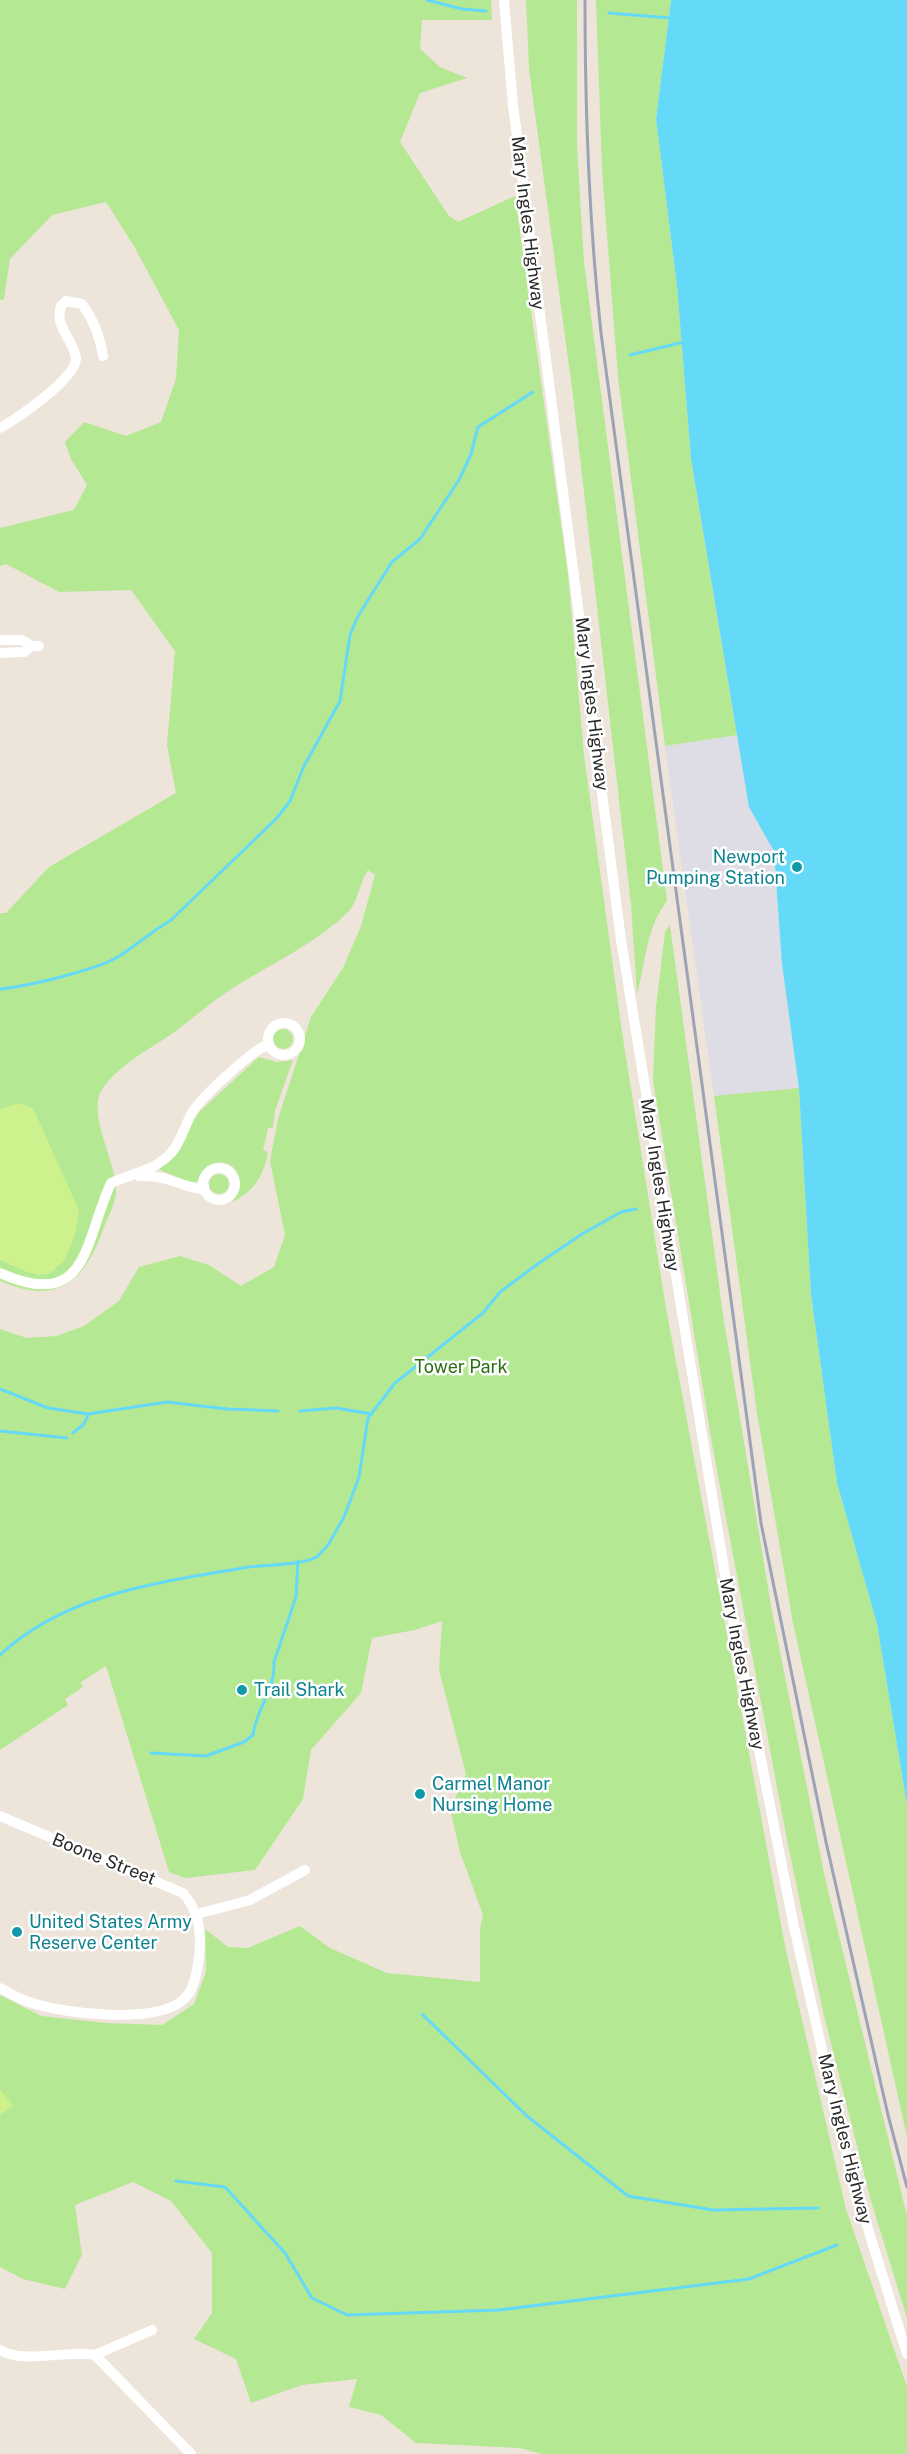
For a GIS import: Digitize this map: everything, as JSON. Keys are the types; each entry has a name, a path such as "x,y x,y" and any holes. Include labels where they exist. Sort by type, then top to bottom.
{"street":[{"name":"Mary Ingles Highway","path":"504,0 513,105 599,758 619,928 711,1492 739,1654 804,1971 849,2162 907,2354"},
{"path":"0,428 25,412 69,374 76,362 59,319 61,306 66,301 82,304 90,314 100,337 104,356"},
{"path":"0,640 22,640 36,646 24,652 0,653"},
{"path":"137,1176 171,1153 191,1114 206,1096 256,1051 269,1044"},
{"path":"0,1273 29,1284 54,1284 67,1278 87,1252 111,1183 137,1176 162,1176 194,1188 201,1189 204,1186"},
{"name":"Boone Street","path":"0,1815 172,1887 183,1893 197,1914"},
{"path":"0,1988 41,2006 124,2014 166,2011 185,1998 192,1990 201,1944 197,1914 250,1900 305,1870"},
{"path":"2,2355 95,2355 152,2330"},
{"path":"95,2355 191,2454"}],"shaded area":[{"path":"737,735 749,807 822,838 782,964 799,1088 714,1096 665,746"}],"green space":[{"name":"Tower Park","path":"0,0 491,0 492,20 422,20 420,49 440,67 467,78 420,93 400,142 449,216 458,222 515,196 568,574 584,755 622,1032 666,1308 786,1951 846,2209 907,2387 907,2454 541,2454 520,2448 416,2443 381,2415 349,2407 357,2379 302,2385 251,2403 236,2359 194,2339 212,2313 212,2253 171,2201 133,2182 75,2205 82,2255 65,2289 23,2279 0,2267 0,1995 41,2016 106,2023 162,2025 194,2004 206,1972 205,1929 228,1947 248,1948 300,1926 330,1948 387,1973 480,1982 480,1928 483,1915 460,1852 450,1809 466,1774 439,1670 442,1621 415,1630 372,1638 361,1693 311,1750 303,1799 255,1870 185,1878 169,1872 106,1666 81,1682 83,1687 65,1699 68,1705 0,1750 0,1329 27,1338 56,1336 84,1326 119,1301 139,1267 180,1256 209,1265 241,1286 274,1267 285,1235 270,1161 278,1119 311,1017 343,968 361,926 375,875 368,870 352,907 320,935 224,994 117,1072 103,1088 98,1098 100,1124 112,1167 116,1193 88,1262 67,1284 53,1289 38,1291 0,1281 0,913 6,913 49,867 176,793 167,745 175,651 131,590 59,592 6,564 0,566 0,528 74,510 87,485 71,459 65,442 84,422 126,436 161,422 176,379 179,330 134,246 106,202 52,215 10,259 4,299 0,300"},
{"path":"526,0 577,0 577,147 584,262 667,901 660,911 651,934 637,994 631,905 573,396 529,69"},
{"path":"596,0 671,0 656,119 677,286 691,459 737,735 665,746 618,377 602,170"},
{"path":"670,925 723,1315 771,1606 825,1878 907,2216 907,2318 871,2201 824,2016 788,1845 712,1444 653,1081 656,1007 665,932"},
{"path":"283,1029 290,1032 293,1039 290,1046 283,1049 276,1046 273,1039 276,1032"},
{"path":"259,1057 277,1062 293,1060 275,1111 273,1128 268,1128 263,1150 268,1152 264,1168 252,1188 232,1202 237,1193 238,1176 231,1165 224,1163 206,1167 198,1181 191,1183 158,1169 199,1112"},
{"path":"799,1088 811,1295 837,1483 877,1624 907,1805 907,2137 793,1623 757,1413 714,1096"},
{"path":"19,1103 33,1108 79,1210 75,1235 64,1261 50,1273 39,1275 0,1260 0,1109"},
{"path":"219,1174 226,1177 229,1184 226,1191 219,1194 212,1191 209,1184 212,1177"},
{"path":"0,2089 13,2105 0,2116"}],"water":[{"path":"671,0 907,0 907,1805 877,1624 837,1483 811,1295 799,1088 782,964 774,851 749,807 691,459 677,286 656,119"}],"waterway":[{"path":"427,0 462,9 486,11"},
{"path":"609,13 670,18"},
{"path":"630,355 684,342"},
{"path":"0,989 60,977 93,968 116,958 170,921 276,819 290,801 303,768 340,701 350,635 358,616 392,562 420,539 459,480 471,454 478,427 533,392"},
{"path":"0,1655 26,1634 55,1617 86,1603 117,1593 183,1578 249,1567 292,1563 317,1557 328,1545 344,1517 359,1477 368,1418 395,1383 483,1313 500,1292 539,1263 582,1234 621,1212 636,1209"},
{"path":"0,1389 48,1408 88,1414 167,1402 228,1409 278,1411"},
{"path":"300,1411 336,1408 372,1414"},
{"path":"73,1433 84,1424 88,1415"},
{"path":"0,1431 67,1438"},
{"path":"151,1753 206,1756 244,1742 253,1735 272,1681 274,1662 296,1597 298,1561"},
{"path":"422,2014 527,2116 628,2196 713,2210 818,2208"},
{"path":"176,2181 225,2187 285,2253 312,2298 347,2315 499,2310 749,2279 837,2245"}],"railway":[{"path":"585,0 588,167 601,333 761,1523 826,1842 888,2115 907,2187"}],"place":[{"name":"Newport Pumping Station","path":"797,867"},
{"name":"Trail Shark","path":"242,1690"},
{"name":"Carmel Manor Nursing Home","path":"420,1794"},
{"name":"United States Army Reserve Center","path":"17,1932"}]}
